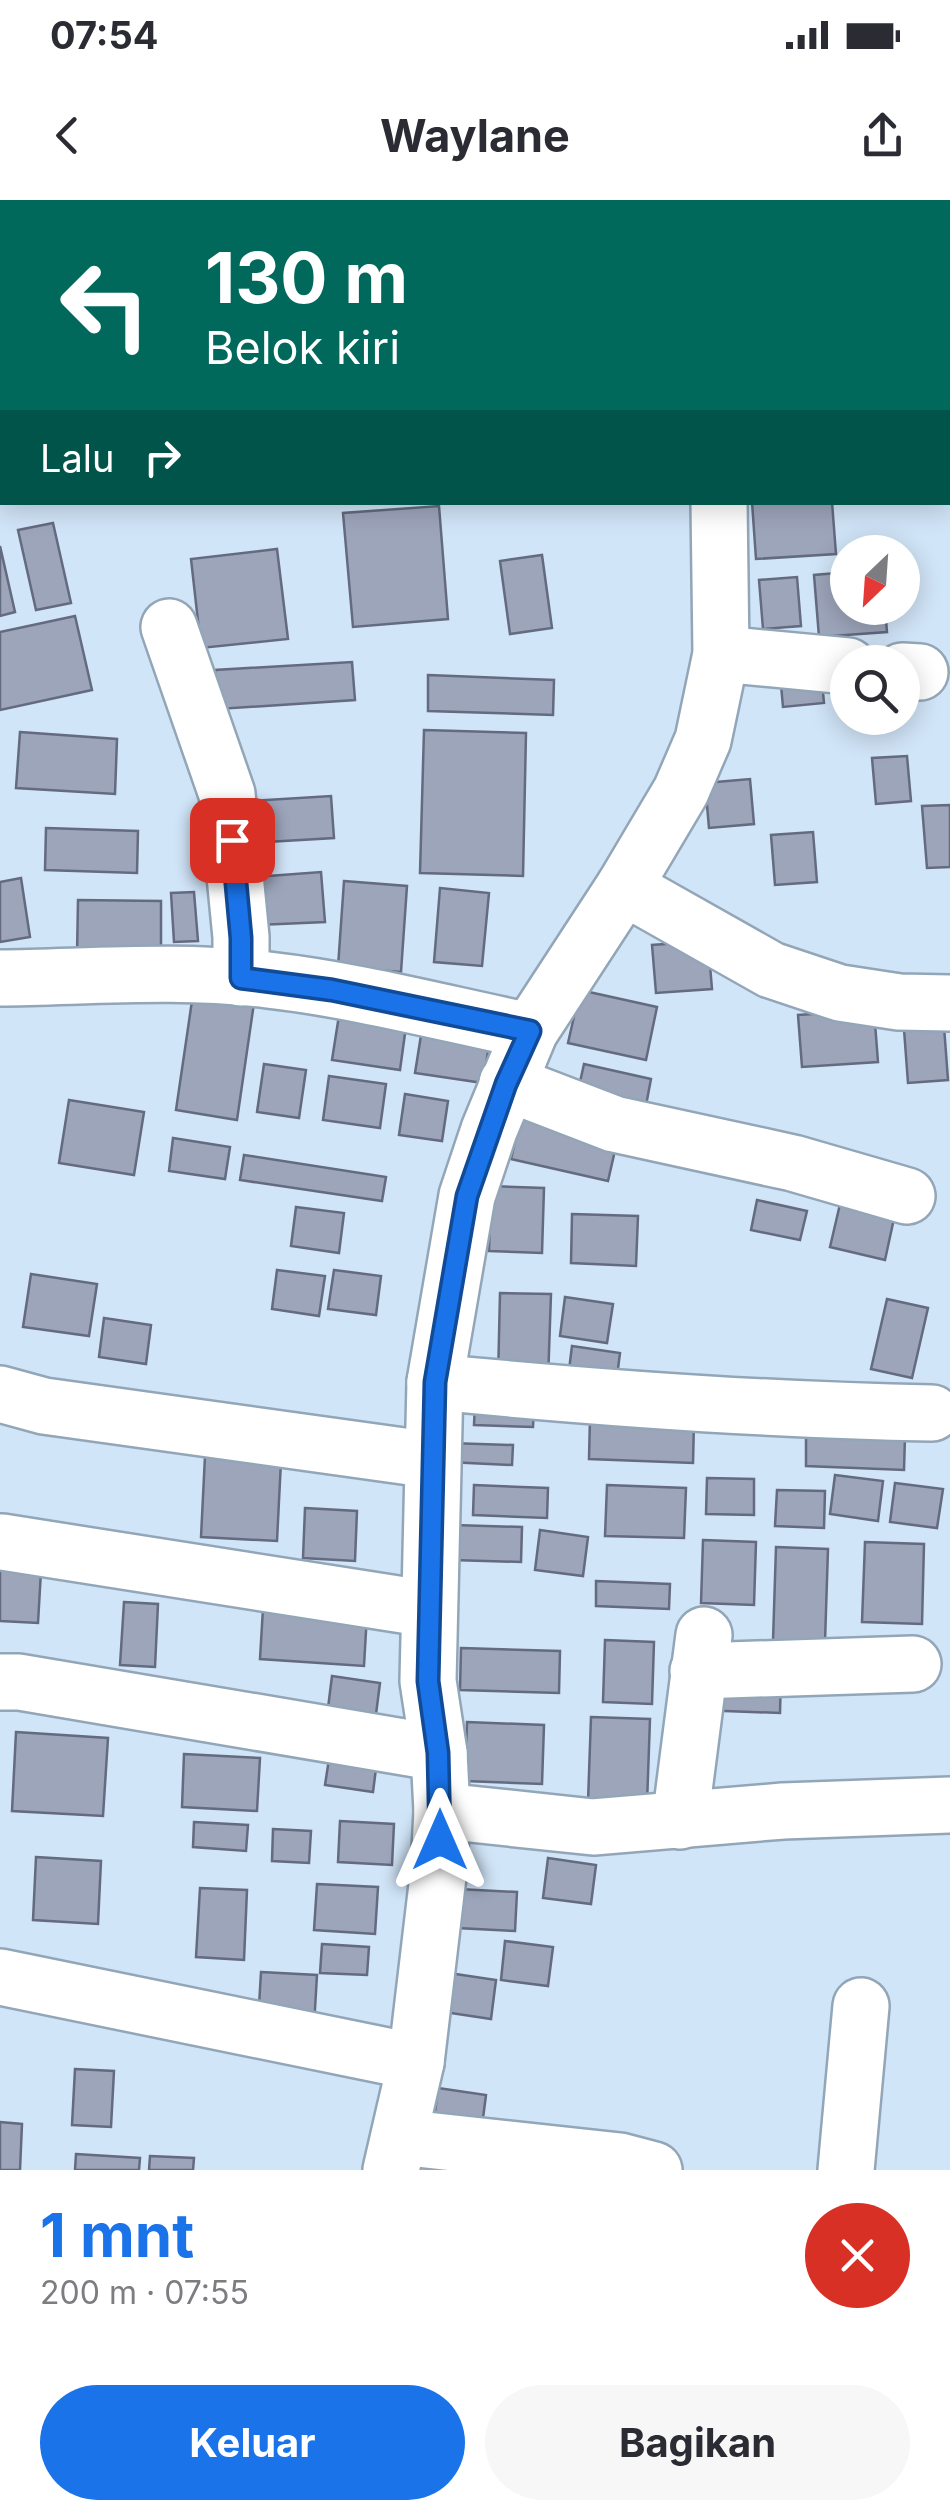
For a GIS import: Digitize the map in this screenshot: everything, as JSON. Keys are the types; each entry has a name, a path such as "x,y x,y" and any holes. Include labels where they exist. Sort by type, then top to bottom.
{"street":[{"path":"654,2170 620,2160 395,2153 416,2062 430,1959 442,1811 428,1681 435,1382 467,1196 506,1084 530,1031 624,887 680,791 703,740 721,654 719,505"},
{"path":"169,627 227,794 241,938 241,978"},
{"path":"721,654 830,664"},
{"path":"624,887 771,970 840,993 898,1002 950,1004"},
{"path":"0,978 241,978 332,990 530,1031"},
{"path":"506,1084 614,1124 793,1163 907,1196"},
{"path":"435,1382 574,1395 932,1414"},
{"path":"0,1394 44,1406 432,1460"},
{"path":"2,1542 429,1609"},
{"path":"680,1821 701,1652 913,1664"},
{"path":"0,1682 19,1682 438,1753"},
{"path":"442,1811 593,1827 784,1810 950,1804"},
{"path":"0,1977 416,2062"},
{"path":"846,2170 861,2006"}],"building":[{"path":"752,505 832,505 835,535 830,535 830,554 756,559"},
{"path":"439,506 448,619 353,627 343,513"},
{"path":"53,523 71,603 36,610 18,530"},
{"path":"0,546 15,612 0,616"},
{"path":"277,549 288,639 201,648 191,559"},
{"path":"542,555 552,628 510,634 500,561"},
{"path":"830,574 830,625 886,625 887,632 819,637 814,575"},
{"path":"797,577 801,626 763,629 759,580"},
{"path":"75,616 92,690 0,710 0,632"},
{"path":"352,662 355,700 218,709 215,670"},
{"path":"821,671 824,703 783,707 780,674"},
{"path":"428,675 554,680 553,715 428,711"},
{"path":"424,730 526,733 523,876 420,873"},
{"path":"20,732 117,739 115,794 16,788"},
{"path":"907,756 911,801 876,804 872,758"},
{"path":"750,779 754,824 709,828 705,783"},
{"path":"331,796 334,838 251,843 248,801"},
{"path":"950,805 950,867 927,868 922,806"},
{"path":"46,828 138,831 137,873 45,870"},
{"path":"813,832 817,882 775,885 771,835"},
{"path":"321,872 325,922 258,925 255,877"},
{"path":"21,878 30,937 0,942 0,882"},
{"path":"344,881 407,886 401,972 338,967"},
{"path":"440,888 489,893 482,966 434,962"},
{"path":"194,892 198,941 174,942 171,893"},
{"path":"78,900 161,901 161,956 77,956"},
{"path":"708,941 712,989 656,993 652,945"},
{"path":"580,990 657,1007 646,1060 568,1043"},
{"path":"193,994 254,1003 237,1120 176,1110"},
{"path":"340,1009 407,1019 400,1070 332,1060"},
{"path":"874,1010 878,1062 802,1067 798,1015"},
{"path":"943,1013 948,1080 908,1083 903,1016"},
{"path":"422,1029 490,1039 483,1083 415,1073"},
{"path":"264,1064 306,1070 299,1118 257,1112"},
{"path":"584,1064 651,1079 644,1116 576,1100"},
{"path":"329,1076 386,1084 380,1128 323,1120"},
{"path":"405,1094 448,1101 442,1141 399,1135"},
{"path":"69,1100 144,1112 134,1175 59,1163"},
{"path":"522,1111 619,1133 608,1181 511,1159"},
{"path":"173,1138 230,1147 225,1179 169,1171"},
{"path":"244,1155 386,1177 382,1201 240,1180"},
{"path":"491,1186 544,1188 542,1253 489,1251"},
{"path":"844,1187 898,1200 885,1260 830,1247"},
{"path":"757,1200 807,1211 800,1240 751,1230"},
{"path":"296,1207 344,1213 339,1253 291,1246"},
{"path":"572,1214 638,1216 636,1266 571,1263"},
{"path":"277,1270 325,1276 319,1316 272,1309"},
{"path":"334,1270 381,1276 376,1315 328,1309"},
{"path":"31,1274 97,1284 89,1336 23,1327"},
{"path":"500,1293 551,1294 548,1381 498,1379"},
{"path":"565,1297 613,1304 607,1343 560,1336"},
{"path":"887,1299 928,1308 912,1378 871,1369"},
{"path":"104,1318 151,1325 146,1364 99,1357"},
{"path":"572,1346 620,1353 615,1392 567,1386"},
{"path":"475,1404 534,1406 533,1427 474,1425"},
{"path":"590,1418 694,1421 693,1463 589,1459"},
{"path":"806,1432 905,1436 904,1470 806,1466"},
{"path":"449,1443 513,1445 512,1465 448,1462"},
{"path":"205,1456 281,1461 277,1541 201,1537"},
{"path":"835,1475 883,1481 878,1521 830,1514"},
{"path":"707,1478 754,1479 754,1515 706,1514"},
{"path":"895,1483 943,1489 937,1528 890,1522"},
{"path":"474,1485 548,1488 547,1518 473,1515"},
{"path":"607,1485 686,1488 684,1538 605,1536"},
{"path":"777,1490 825,1491 824,1528 775,1526"},
{"path":"305,1508 357,1511 355,1561 303,1558"},
{"path":"454,1525 522,1527 521,1562 453,1560"},
{"path":"540,1530 588,1537 583,1576 535,1570"},
{"path":"703,1540 756,1542 754,1605 701,1603"},
{"path":"865,1542 924,1544 922,1624 862,1622"},
{"path":"776,1547 828,1549 825,1642 773,1641"},
{"path":"0,1568 41,1571 38,1623 0,1621"},
{"path":"596,1581 670,1584 669,1609 596,1606"},
{"path":"124,1602 158,1604 155,1667 120,1665"},
{"path":"263,1608 367,1614 364,1666 260,1659"},
{"path":"605,1640 654,1642 652,1704 603,1702"},
{"path":"461,1648 560,1651 559,1693 460,1690"},
{"path":"700,1671 781,1674 780,1713 699,1710"},
{"path":"332,1676 380,1683 375,1722 327,1716"},
{"path":"591,1717 650,1719 647,1804 588,1802"},
{"path":"467,1722 544,1725 542,1784 465,1781"},
{"path":"16,1732 108,1738 103,1816 12,1811"},
{"path":"331,1746 378,1753 373,1792 325,1785"},
{"path":"184,1754 260,1758 257,1811 182,1807"},
{"path":"340,1821 394,1824 392,1865 338,1862"},
{"path":"194,1822 248,1825 246,1851 193,1847"},
{"path":"273,1829 311,1831 309,1863 272,1861"},
{"path":"36,1857 101,1861 98,1924 33,1920"},
{"path":"548,1858 596,1865 591,1904 543,1898"},
{"path":"317,1884 378,1887 375,1934 314,1930"},
{"path":"200,1888 247,1890 244,1960 196,1957"},
{"path":"459,1889 517,1892 515,1931 457,1928"},
{"path":"505,1941 553,1947 548,1986 501,1980"},
{"path":"322,1944 369,1947 367,1975 320,1973"},
{"path":"261,1972 317,1975 314,2026 258,2023"},
{"path":"449,1973 496,1980 491,2019 444,2012"},
{"path":"75,2069 114,2071 111,2127 72,2125"},
{"path":"438,2088 486,2095 481,2134 433,2128"},
{"path":"0,2122 22,2124 20,2170 0,2170"},
{"path":"76,2154 140,2158 139,2170 75,2170"},
{"path":"150,2156 194,2158 193,2170 149,2170"}],"route":[{"path":"232,840 241,978 332,990 530,1031 506,1084 467,1196 435,1382 428,1681 438,1753 440,1840"}]}
